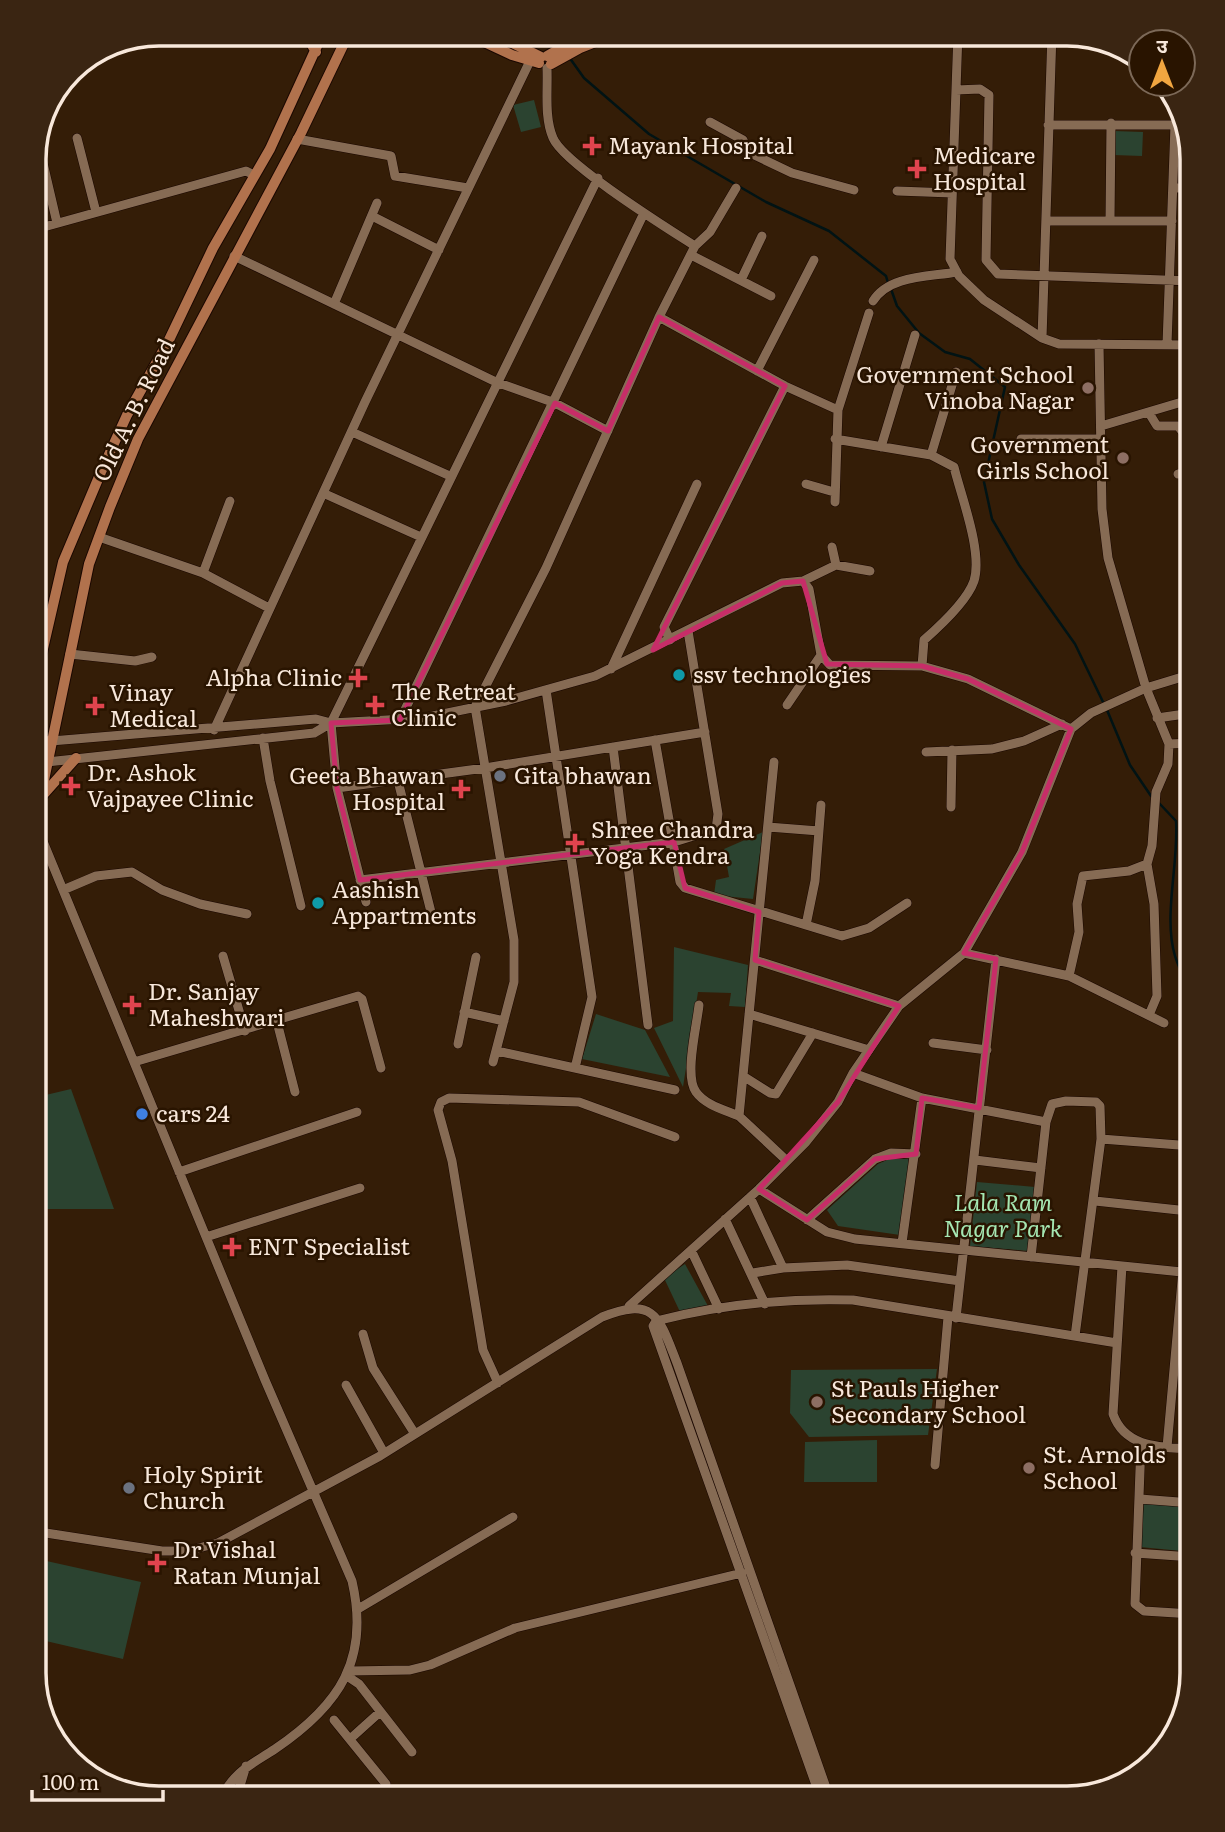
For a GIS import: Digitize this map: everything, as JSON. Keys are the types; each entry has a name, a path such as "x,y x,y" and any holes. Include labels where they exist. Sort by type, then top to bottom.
{"main road":[{"path":"313,46 316,52"},
{"name":"Old A. B. Road","path":"46,636 63,562 127,415 270,149 318,46"},
{"name":"Old A. B. Road","path":"46,767 89,564 138,439 297,139 343,46"},
{"path":"506,46 547,59 572,46"},
{"path":"520,46 547,59"},
{"path":"46,741 51,741"},
{"path":"46,791 60,772 76,758"}],"street":[{"path":"958,46 950,259 957,272 984,300 1042,338 1059,344 1180,345"},
{"path":"1042,338 1051,46"},
{"path":"547,59 548,120 554,140 573,162 693,251 771,296"},
{"path":"214,730 468,188 547,59"},
{"path":"957,90 980,89 989,95 986,260 998,274 1180,280"},
{"path":"710,122 743,140 748,152 792,173 854,190"},
{"path":"1110,221 1111,123"},
{"path":"1048,125 1174,125"},
{"path":"77,138 96,212"},
{"path":"297,139 391,156 395,176 468,188"},
{"path":"1167,344 1178,139"},
{"path":"46,226 246,171 254,175"},
{"path":"46,176 57,223"},
{"path":"366,902 337,788 331,723 598,178"},
{"path":"494,1062 516,967 514,940 475,707 546,568 659,317 693,251 710,232 736,188"},
{"path":"1174,188 1180,188"},
{"path":"897,191 952,194"},
{"path":"334,304 377,203"},
{"path":"400,720 645,213"},
{"path":"372,216 439,250"},
{"path":"1046,221 1172,221"},
{"path":"741,280 762,236"},
{"path":"234,256 496,382 555,403 608,431"},
{"path":"757,371 814,260"},
{"path":"873,301 887,286 957,272"},
{"path":"835,502 838,410 869,313"},
{"path":"659,317 785,386 838,410"},
{"path":"881,447 915,334"},
{"path":"1099,344 1102,509 1108,558 1146,688 1170,744 1168,764 1156,792 1147,864 1154,904 1157,996 1149,1015"},
{"path":"930,455 957,372"},
{"path":"670,640 664,627 785,386"},
{"path":"1101,426 1180,403"},
{"path":"1149,413 1157,426 1178,426 1180,429"},
{"path":"352,432 450,476"},
{"path":"835,439 930,455 954,467 971,536 974,581 949,617 924,640 922,666"},
{"path":"1021,439 1101,439"},
{"path":"611,669 697,484"},
{"path":"806,484 834,492"},
{"path":"323,493 421,537"},
{"path":"203,573 230,501"},
{"path":"99,537 203,573 269,608"},
{"path":"832,547 836,565"},
{"path":"51,741 214,730 316,719 331,723 400,720 475,707 546,690 611,669 782,583 803,581 836,565 870,571"},
{"path":"803,581 809,589 821,655 825,662 837,666 922,666 968,679 1071,729"},
{"path":"360,880 674,842 705,835 716,829 719,823 688,631"},
{"path":"70,654 135,661 152,657"},
{"path":"787,705 821,655"},
{"path":"46,1533 162,1551 187,1551 218,1543 384,1453 602,1317 625,1308 642,1297 760,1189 806,1142 838,1102 853,1073 899,1006 932,976 964,953 1022,852 1071,729 1104,707 1146,688 1180,678"},
{"path":"546,690 592,997 575,1068"},
{"path":"1157,718 1180,715"},
{"path":"47,762 314,733 331,723"},
{"path":"926,752 1005,746 1024,741 1062,724"},
{"path":"337,788 705,733"},
{"path":"262,738 301,906"},
{"path":"655,740 680,882 685,888 842,936 854,933 907,904"},
{"path":"1170,744 1180,744"},
{"path":"613,747 628,848 648,1025"},
{"path":"951,807 952,750"},
{"path":"739,1116 774,762"},
{"path":"398,781 431,912"},
{"path":"806,925 815,881 821,805"},
{"path":"768,827 819,831"},
{"path":"46,855 312,1493 352,1581 358,1609 349,1673 313,1717 276,1748 247,1765 227,1786"},
{"path":"1069,976 1079,932 1077,904 1083,876 1129,871 1147,864"},
{"path":"62,890 96,876 132,872 162,890 200,904 247,914"},
{"path":"964,953 1069,976 1164,1023"},
{"path":"223,956 245,1031"},
{"path":"458,1044 475,957"},
{"path":"935,1465 952,1317 960,1281 975,1160 996,959"},
{"path":"755,960 899,1006"},
{"path":"134,1062 359,996 381,1068"},
{"path":"699,1005 690,1077 695,1092 707,1102 739,1116 786,1160"},
{"path":"464,1012 504,1021"},
{"path":"749,1014 869,1050"},
{"path":"277,1022 295,1092"},
{"path":"743,1076 776,1094 813,1033"},
{"path":"933,1043 987,1051"},
{"path":"497,1051 675,1090"},
{"path":"853,1073 922,1098 1046,1122"},
{"path":"498,1382 482,1350 452,1161 438,1111 441,1102 449,1098 579,1102 675,1137"},
{"path":"902,1243 922,1098"},
{"path":"1031,1257 1046,1122 1052,1104 1096,1102 1100,1106 1101,1139 1095,1201 1084,1260 1075,1336"},
{"path":"179,1172 357,1112"},
{"path":"1101,1139 1180,1145"},
{"path":"807,1220 875,1159 891,1153 916,1154"},
{"path":"975,1160 1041,1168"},
{"path":"206,1237 360,1188"},
{"path":"760,1189 827,1232 855,1239 1084,1260 1180,1272"},
{"path":"750,1197 783,1268"},
{"path":"1095,1201 1180,1210"},
{"path":"725,1219 765,1304"},
{"path":"691,1250 719,1309"},
{"path":"752,1273 783,1268 847,1265 960,1281"},
{"path":"1122,1266 1113,1414 1126,1436 1142,1443 1180,1448"},
{"path":"825,1786 742,1573 653,1326 656,1321 719,1309 765,1304 814,1299 853,1300 1117,1343"},
{"path":"625,1308 645,1309 661,1323 677,1363 817,1786"},
{"path":"363,1334 373,1368 415,1434"},
{"path":"1167,1447 1180,1334"},
{"path":"346,1385 384,1453"},
{"path":"1142,1443 1135,1553 1135,1604 1144,1611 1180,1613"},
{"path":"1140,1499 1180,1502"},
{"path":"358,1609 513,1517"},
{"path":"1135,1553 1180,1556"},
{"path":"349,1673 410,1670 430,1665 514,1628 742,1573"},
{"path":"349,1673 412,1752"},
{"path":"350,1740 380,1712"},
{"path":"334,1720 386,1784"},
{"path":"240,1786 247,1765"}],"highlighted area":[{"path":"659,317 785,386 653,650 782,583 803,581 827,664 922,666 968,679 1071,729 1022,852 964,953 996,959 979,1108 922,1098 916,1154 875,1159 807,1220 759,1189 838,1102 899,1006 755,960 759,912 685,888 674,842 360,880 337,788 331,723 400,720 555,403 608,431"}],"green space":[{"path":"534,100 541,127 521,132 513,105"},
{"path":"1114,131 1143,132 1142,156 1113,155"},
{"path":"763,832 753,899 714,895 716,880 729,877 724,849"},
{"path":"674,947 748,965 745,1007 729,1006 731,993 698,992 683,1087 654,1028 673,1021"},
{"path":"596,1014 645,1030 670,1077 582,1059"},
{"path":"71,1089 114,1209 46,1209 46,1095"},
{"path":"889,1159 909,1159 900,1235 838,1226 827,1210 878,1164"},
{"name":"Lala Ram Nagar Park","path":"977,1182 1035,1187 1029,1251 970,1246"},
{"path":"685,1264 708,1306 681,1314 664,1278"},
{"path":"937,1369 928,1435 809,1437 790,1413 791,1370"},
{"path":"877,1440 877,1482 804,1482 805,1442"},
{"path":"1144,1502 1180,1506 1180,1551 1140,1547"},
{"path":"46,1561 141,1582 123,1659 46,1641"}],"waterway":[{"path":"569,57 584,78 649,134 766,202 829,231 886,276 888,283"},
{"path":"891,289 897,306 919,333 945,352 970,359 1005,387 984,482 992,519 1019,565 1075,644 1104,704"},
{"path":"1107,710 1130,765 1151,796"},
{"path":"1159,803 1176,821 1171,924 1172,940 1180,968"}],"place":[{"name":"Mayank Hospital","path":"592,146"},
{"name":"Medicare Hospital","path":"917,169"},
{"name":"Government School Vinoba Nagar","path":"1088,388"},
{"name":"Government Girls School","path":"1123,458"},
{"name":"ssv technologies","path":"679,675"},
{"name":"Alpha Clinic","path":"358,678"},
{"name":"The Retreat Clinic","path":"375,705"},
{"name":"Vinay Medical","path":"95,706"},
{"name":"Gita bhawan","path":"500,776"},
{"name":"Dr. Ashok Vajpayee Clinic","path":"71,786"},
{"name":"Geeta Bhawan Hospital","path":"461,789"},
{"name":"Shree Chandra Yoga Kendra","path":"575,843"},
{"name":"Aashish Appartments","path":"318,903"},
{"name":"Dr. Sanjay Maheshwari","path":"132,1005"},
{"name":"cars 24","path":"142,1114"},
{"name":"ENT Specialist","path":"232,1247"},
{"name":"St Pauls Higher Secondary School","path":"817,1402"},
{"name":"St. Arnolds School","path":"1029,1468"},
{"name":"Holy Spirit Church","path":"129,1488"},
{"name":"Dr Vishal Ratan Munjal","path":"157,1563"}]}
